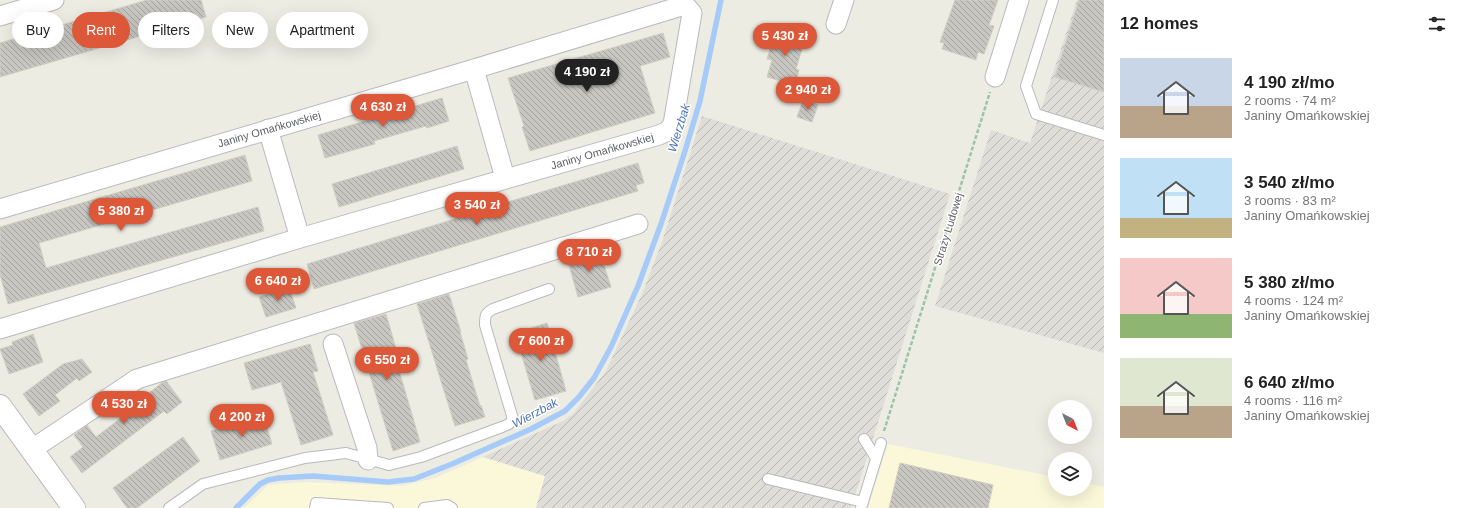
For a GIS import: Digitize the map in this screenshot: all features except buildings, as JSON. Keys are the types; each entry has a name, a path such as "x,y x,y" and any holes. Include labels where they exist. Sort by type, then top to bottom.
{"street":[{"path":"0,16 54,0"},
{"path":"836,24 844,0"},
{"path":"995,77 1019,0"},
{"name":"Janiny Omańkowskiej","path":"0,208 474,69 685,5 692,13 674,124 668,131 659,135 300,238 0,329"},
{"path":"474,69 505,178"},
{"path":"268,129 300,238"},
{"path":"31,450 137,379 638,224"},
{"path":"333,344 367,448 368,460"},
{"path":"0,406 74,508"}],"lane":[{"path":"1053,0 1026,86 1036,114 1104,135"},
{"path":"169,508 203,484 305,458 346,453 389,465 421,457 509,424 512,419 485,325 485,317 487,312 493,309 549,289"},
{"path":"864,439 876,458"},
{"path":"768,479 862,505 881,443"},
{"path":"315,508 316,503 388,508"},
{"path":"424,508 447,505 452,508"}],"path":[{"name":"Straży Ludowej","path":"881,443 995,77"}],"shaded area":[{"path":"1077,0 1104,0 1104,353 935,306 991,130 1030,143"},
{"path":"702,116 950,194 851,508 536,508 545,476 483,457 563,421 573,414 606,371 642,294 662,242"},
{"path":"888,444 1048,476 1048,496 1092,496 1092,484 1104,487 1104,508 868,508"},
{"path":"483,457 545,476 536,508 244,508 268,485 305,482 401,486 435,478"}],"waterway":[{"name":"Wierzbak","path":"236,508 260,484 268,480 279,478 313,476 388,482 414,479 531,429 565,411 579,397 594,378 611,347 638,286 661,224 700,101 721,0"}]}
